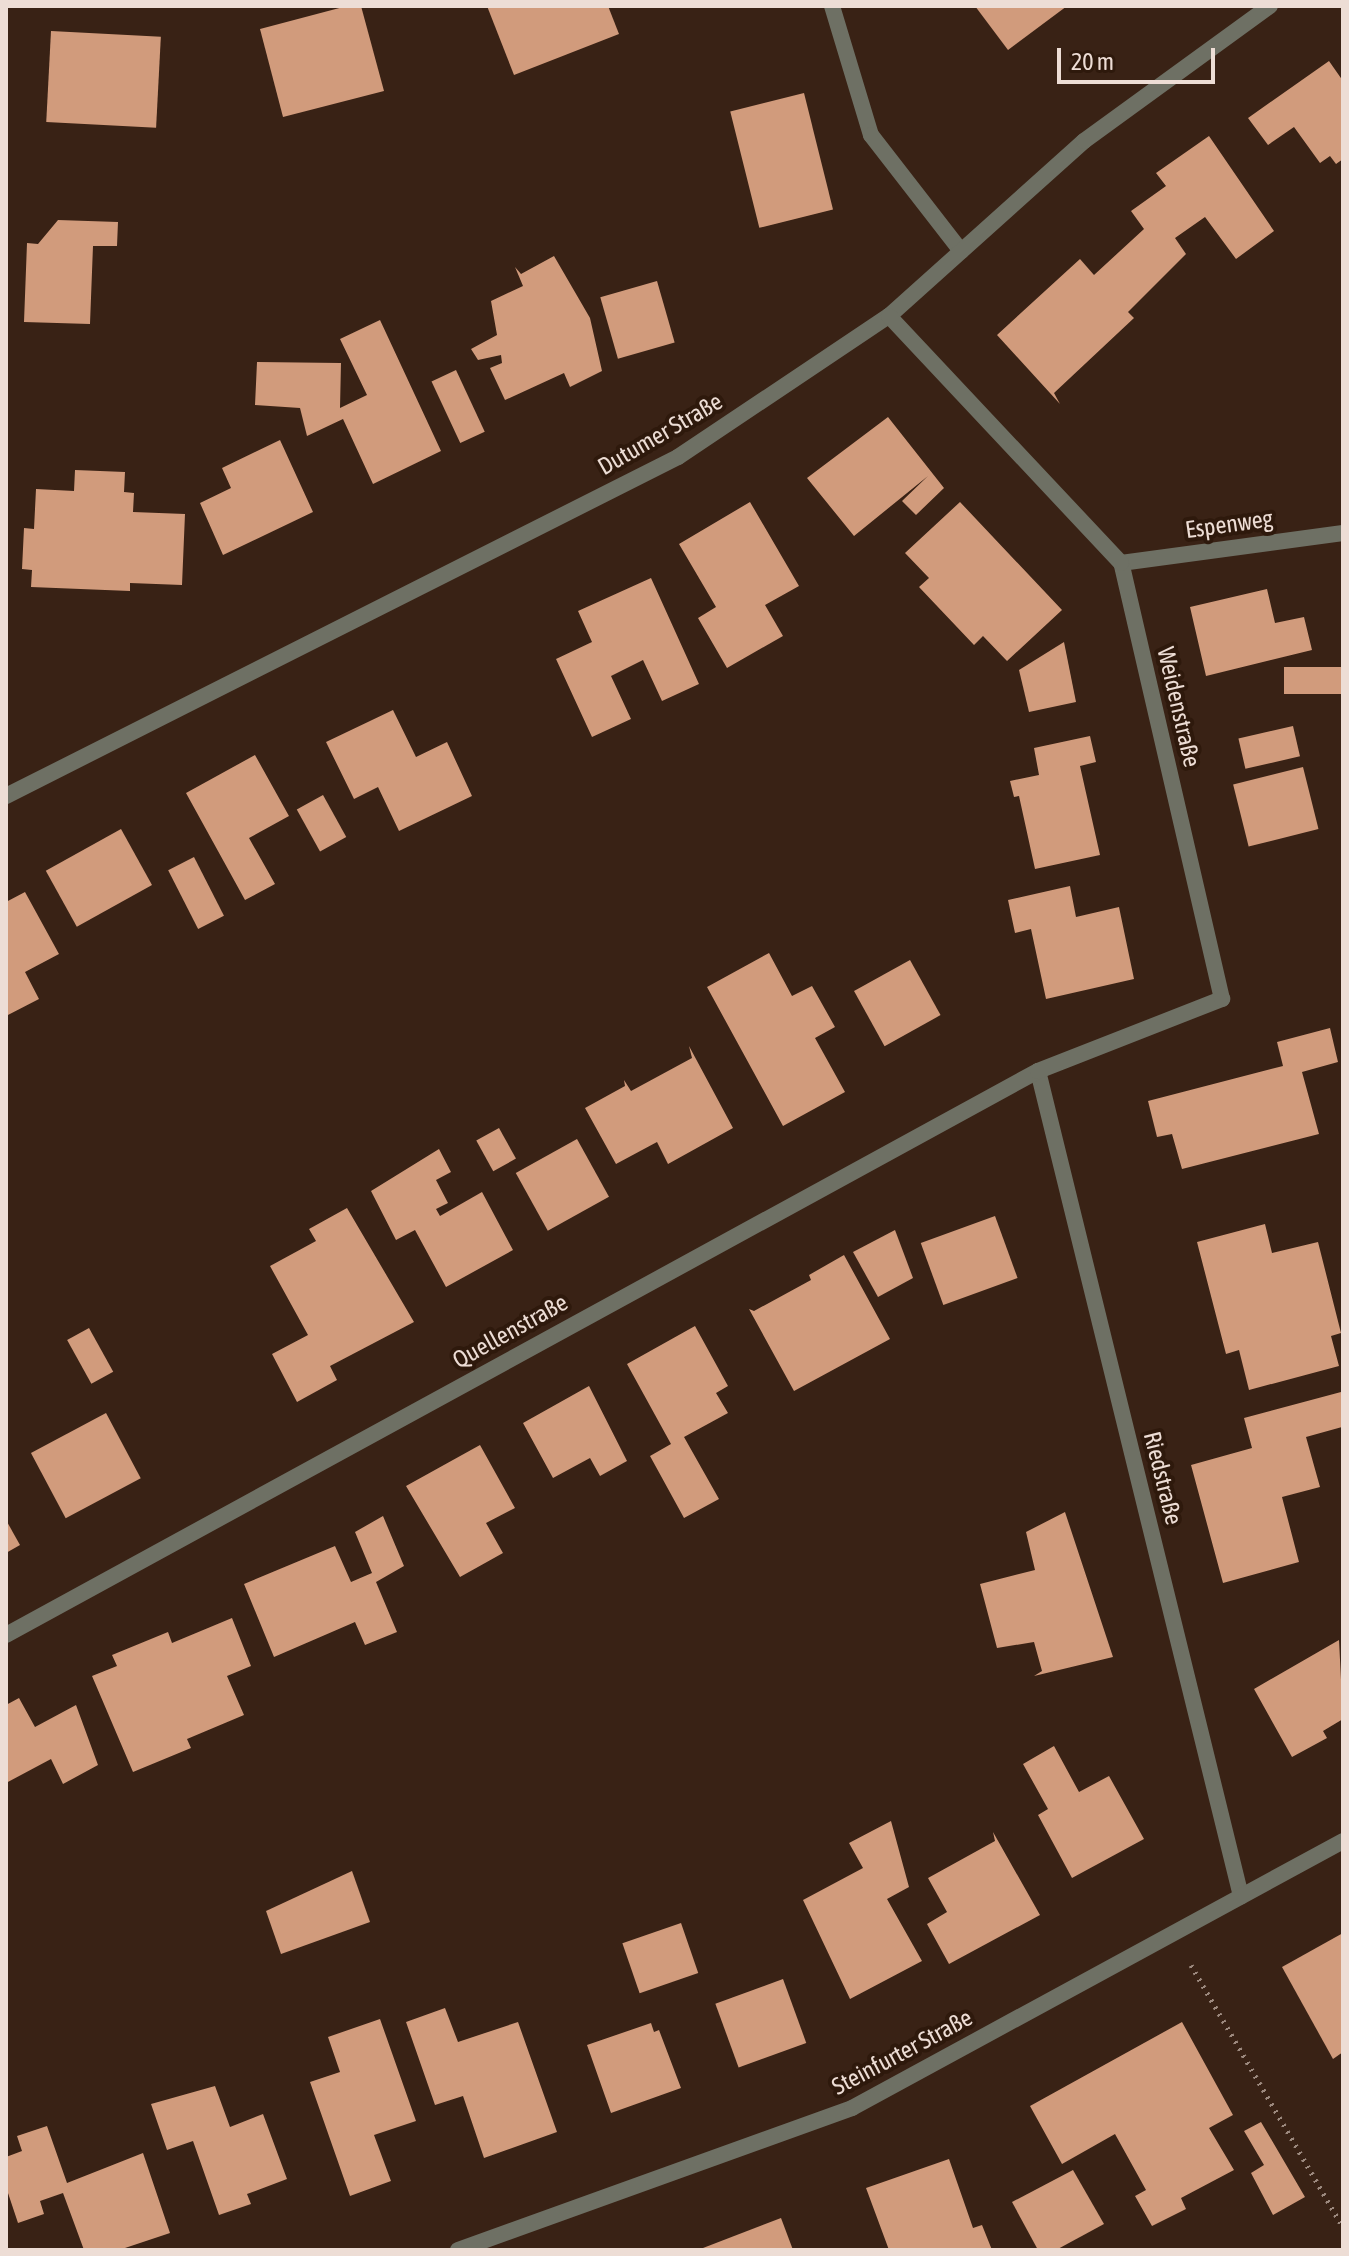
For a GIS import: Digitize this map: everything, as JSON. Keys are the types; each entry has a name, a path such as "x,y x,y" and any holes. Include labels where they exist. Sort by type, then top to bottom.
{"street":[{"path":"832,6 871,135 961,251"},
{"name":"Dutumer Straße","path":"6,796 678,457 889,316 1084,141 1270,6"},
{"path":"889,316 1121,563"},
{"name":"Espenweg","path":"1121,563 1343,533"},
{"name":"Weidenstraße","path":"1038,1071 1222,999 1121,563"},
{"name":"Quellenstraße","path":"6,1635 1038,1071"},
{"name":"Riedstraße","path":"1038,1071 1241,1896"},
{"name":"Steinfurter Straße","path":"458,2250 852,2108 1343,1841"}],"path":[{"path":"1173,1933 1343,2227"}],"building":[{"path":"347,6 361,6 384,91 283,117 260,29"},
{"path":"487,6 608,6 619,34 514,75"},
{"path":"975,6 1067,6 1008,50"},
{"path":"51,31 161,37 156,128 46,122"},
{"path":"1329,61 1343,81 1343,159 1336,164 1330,156 1320,163 1294,127 1268,145 1248,118"},
{"path":"804,93 833,209 759,228 730,111"},
{"path":"1209,136 1274,231 1236,259 1205,217 1175,238 1186,254 1128,312 1134,318 1054,393 1060,404 997,335 1080,259 1094,275 1144,229 1131,211 1166,186 1156,173"},
{"path":"58,220 118,222 117,246 93,246 90,324 24,322 27,243 38,244"},
{"path":"554,256 590,318 602,371 570,387 564,373 505,400 490,368 502,363 501,355 478,360 471,349 497,335 491,301 523,286 515,267 521,274"},
{"path":"657,281 675,343 618,359 600,297"},
{"path":"380,320 441,451 373,484 343,419 307,436 300,408 255,405 257,362 341,363 340,408 367,395 340,339"},
{"path":"456,370 485,432 460,443 432,381"},
{"path":"888,417 944,488 916,515 902,501 928,476 854,536 807,478"},
{"path":"280,440 313,512 223,555 200,503 231,488 222,468"},
{"path":"75,470 125,472 124,492 134,493 133,512 185,514 182,585 130,583 130,591 31,587 32,570 22,569 24,528 34,529 36,489 74,491"},
{"path":"750,502 799,586 765,605 783,636 727,668 698,618 716,607 679,544"},
{"path":"960,502 1062,610 1007,661 983,636 974,645 919,587 929,578 905,553"},
{"path":"651,578 699,684 662,701 643,660 611,676 631,719 592,737 556,659 592,642 578,611"},
{"path":"1267,589 1275,623 1304,617 1312,650 1206,676 1190,607"},
{"path":"1064,642 1076,702 1029,712 1019,670"},
{"path":"1284,667 1343,667 1343,694 1284,694"},
{"path":"393,710 416,757 447,742 472,796 399,831 378,787 354,799 326,742"},
{"path":"1293,726 1300,756 1245,769 1238,739"},
{"path":"1090,736 1096,762 1080,766 1100,855 1035,869 1019,796 1014,797 1010,781 1039,775 1034,748"},
{"path":"255,755 289,816 249,838 275,884 245,900 186,793"},
{"path":"1303,767 1318,829 1249,847 1233,784"},
{"path":"323,795 346,837 320,852 297,810"},
{"path":"121,829 152,885 77,927 46,871"},
{"path":"194,857 224,916 198,929 168,870"},
{"path":"1070,886 1076,917 1119,907 1134,979 1046,999 1031,929 1015,933 1008,900"},
{"path":"25,892 59,954 25,972 39,999 6,1016 6,902"},
{"path":"769,953 792,996 812,986 835,1027 815,1038 845,1092 783,1126 707,987"},
{"path":"910,960 941,1015 885,1046 854,991"},
{"path":"1330,1028 1338,1062 1302,1072 1319,1134 1182,1169 1172,1134 1157,1137 1148,1101 1283,1066 1277,1042"},
{"path":"689,1046 733,1128 668,1164 657,1142 616,1164 585,1108 625,1086 624,1080 631,1091 692,1058"},
{"path":"499,1128 516,1159 493,1171 476,1141"},
{"path":"577,1139 609,1197 548,1231 516,1173"},
{"path":"439,1149 451,1172 436,1180 448,1203 436,1209 440,1216 482,1192 513,1250 446,1287 415,1230 396,1240 371,1191"},
{"path":"347,1208 414,1322 330,1366 337,1380 297,1402 272,1354 308,1335 270,1266 316,1241 309,1229"},
{"path":"995,1216 1018,1278 943,1305 921,1243"},
{"path":"1265,1224 1272,1253 1318,1242 1341,1333 1331,1336 1339,1366 1249,1390 1239,1350 1226,1354 1197,1242"},
{"path":"895,1230 913,1278 878,1297 853,1252"},
{"path":"844,1255 890,1339 794,1391 749,1309 754,1311 811,1280 809,1275"},
{"path":"695,1326 728,1386 716,1393 728,1413 684,1437 719,1499 684,1518 650,1456 671,1444 627,1364"},
{"path":"89,1328 113,1372 91,1384 67,1340"},
{"path":"589,1386 627,1461 600,1476 590,1458 553,1478 523,1423"},
{"path":"1341,1392 1342,1427 1306,1437 1320,1487 1282,1497 1299,1562 1223,1583 1191,1465 1252,1448 1244,1418"},
{"path":"106,1413 141,1478 66,1518 31,1453"},
{"path":"480,1445 515,1508 486,1523 503,1553 460,1577 406,1486"},
{"path":"1065,1512 1113,1657 1034,1676 1042,1671 1034,1642 997,1648 980,1584 1035,1570 1026,1532"},
{"path":"383,1516 404,1566 376,1582 397,1632 365,1645 355,1622 274,1657 244,1584 335,1546 351,1582 372,1573 355,1532"},
{"path":"6,1520 20,1545 6,1553"},
{"path":"232,1618 251,1666 227,1676 244,1715 187,1739 191,1748 133,1772 92,1676 117,1666 112,1655 168,1632 172,1643"},
{"path":"1339,1640 1343,1719 1323,1731 1327,1738 1292,1757 1254,1689"},
{"path":"19,1698 35,1727 76,1705 98,1765 63,1784 51,1759 6,1783 6,1705"},
{"path":"1054,1746 1079,1792 1109,1776 1144,1839 1072,1878 1038,1815 1048,1809 1023,1764"},
{"path":"891,1821 909,1887 887,1899 922,1961 850,1999 803,1900 863,1868 849,1843"},
{"path":"993,1832 1040,1915 949,1964 927,1924 947,1912 928,1878 995,1841"},
{"path":"352,1871 370,1922 281,1954 266,1911"},
{"path":"681,1923 698,1973 640,1993 622,1943"},
{"path":"1343,1933 1343,2052 1333,2059 1282,1967"},
{"path":"783,1979 806,2043 739,2068 715,2004"},
{"path":"445,2008 458,2042 518,2022 557,2132 484,2158 463,2096 435,2105 406,2022"},
{"path":"380,2019 416,2121 374,2135 391,2181 350,2196 310,2082 340,2072 328,2037"},
{"path":"1182,2022 1233,2115 1209,2128 1234,2170 1181,2198 1186,2209 1152,2226 1135,2196 1146,2190 1115,2134 1062,2164 1030,2106"},
{"path":"651,2023 654,2032 659,2030 681,2088 611,2113 587,2045"},
{"path":"215,2086 230,2127 263,2114 287,2179 247,2194 251,2204 219,2215 193,2141 167,2150 151,2104"},
{"path":"1261,2122 1305,2197 1273,2215 1251,2173 1264,2165 1244,2131"},
{"path":"47,2126 67,2183 143,2153 170,2233 119,2250 84,2250 63,2193 40,2201 44,2214 18,2223 6,2187 6,2157 22,2151 17,2136"},
{"path":"949,2159 973,2228 982,2225 992,2250 889,2250 866,2188"},
{"path":"1073,2170 1104,2224 1056,2250 1038,2250 1012,2202"},
{"path":"781,2218 793,2250 703,2248"}]}
